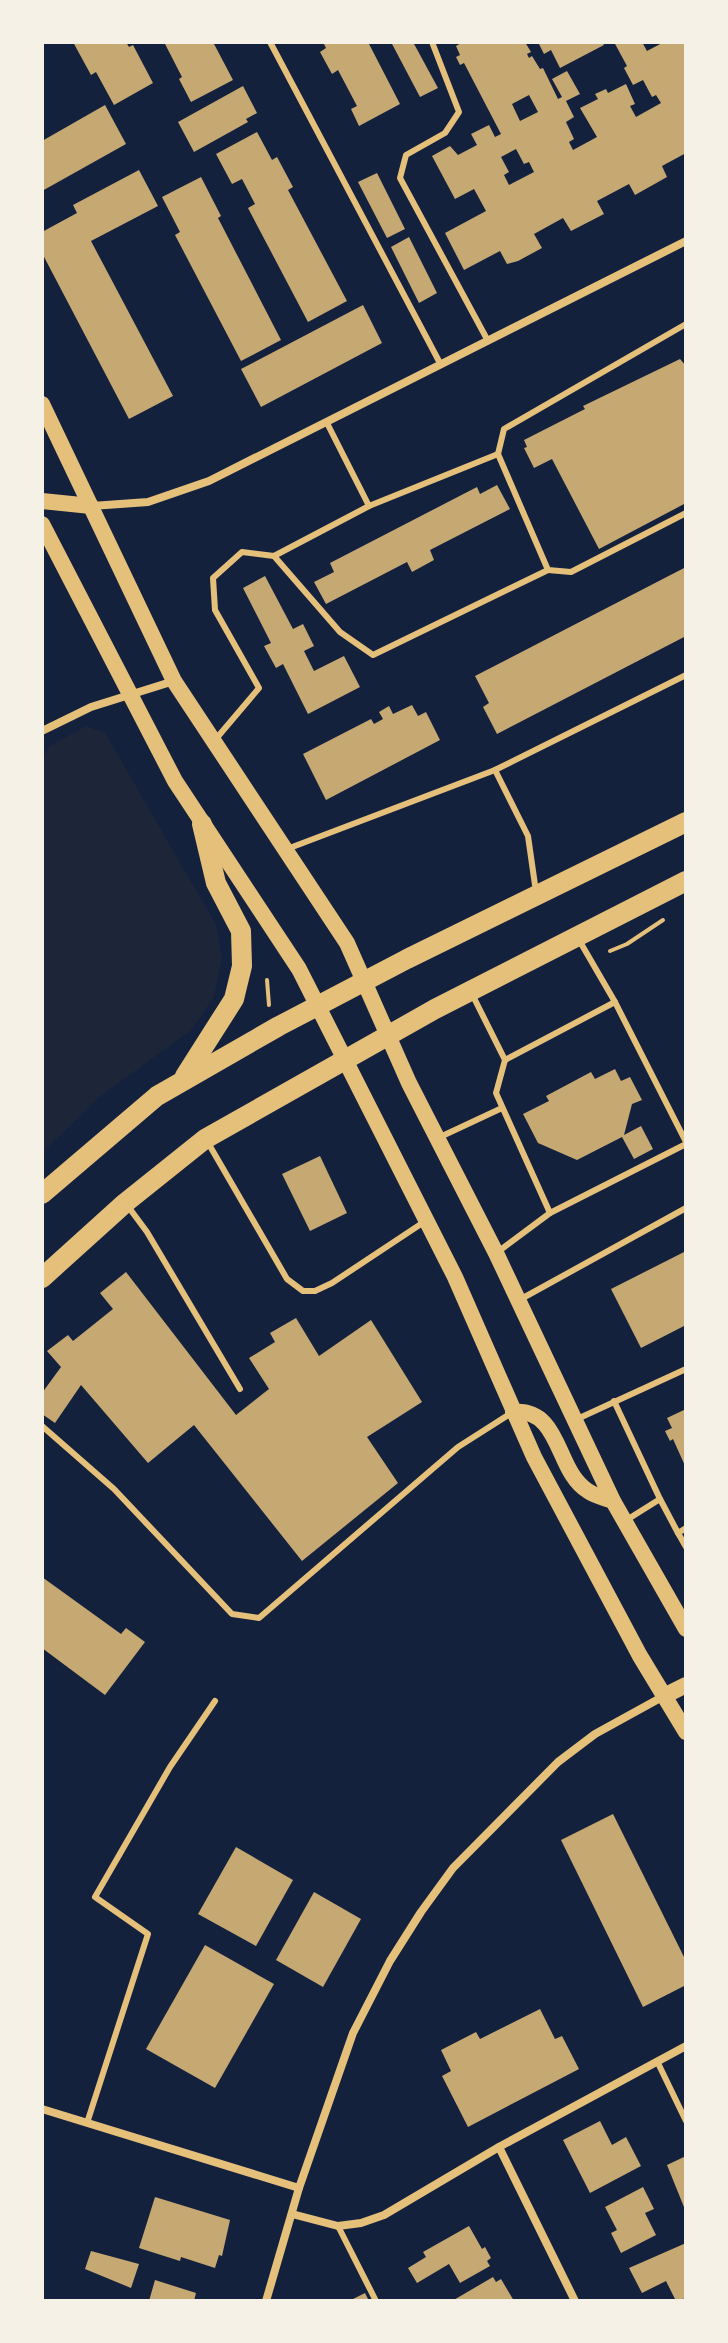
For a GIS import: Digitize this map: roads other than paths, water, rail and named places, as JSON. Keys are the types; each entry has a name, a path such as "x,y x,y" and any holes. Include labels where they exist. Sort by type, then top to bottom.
{"main road":[{"path":"42,404 174,681 347,943 437,1138 496,1253 613,1501 683,1618"},
{"path":"42,501 91,506"},
{"path":"42,524 175,781 299,969 455,1277 534,1457 686,1732"},
{"path":"42,1194 147,1104 180,1083 364,981 686,822"},
{"path":"180,1083 234,999 242,966 241,931 216,883 202,824"},
{"path":"42,1278 125,1203 205,1139 471,990 686,881"},
{"path":"513,1412 523,1411 544,1421 571,1471 587,1491 613,1501"},
{"path":"664,1696 686,1685"}],"street":[{"path":"91,506 148,502 209,481 686,241"},
{"path":"42,731 91,707 174,681"},
{"path":"266,2301 299,2188 353,2033 390,1961 421,1912 453,1868 558,1762 595,1734 664,1696"},
{"path":"292,2214 338,2226 361,2223 384,2215 499,2147 686,2046"},
{"path":"42,2109 299,2188"},
{"path":"499,2147 575,2301"}],"lane":[{"path":"270,42 441,365"},
{"path":"432,42 459,112 445,133 406,155 400,178 488,341"},
{"path":"548,570 498,454 504,429 686,324"},
{"path":"327,423 369,506"},
{"path":"214,741 259,688 215,610 213,578 242,552 274,556 369,506 498,454"},
{"path":"274,556 340,632 373,655 548,570 571,572 686,513"},
{"path":"285,849 495,770 686,675"},
{"path":"495,770 528,836 537,895"},
{"path":"496,1253 550,1213 686,1143 615,1002 577,937"},
{"path":"471,990 505,1060 496,1093 550,1213"},
{"path":"505,1060 615,1002"},
{"path":"437,1138 502,1108"},
{"path":"205,1139 287,1279 303,1291 315,1291 332,1283 427,1220"},
{"path":"125,1203 147,1232 240,1389"},
{"path":"518,1301 686,1208"},
{"path":"575,1420 686,1369"},
{"path":"614,1401 686,1547"},
{"path":"42,1426 114,1489 232,1614 259,1618 458,1447 513,1412"},
{"path":"625,1521 660,1499"},
{"path":"678,1533 686,1528"},
{"path":"87,2123 148,1934 95,1897 170,1767 215,1701"},
{"path":"657,2061 686,2121"},
{"path":"338,2226 376,2301"}]}
